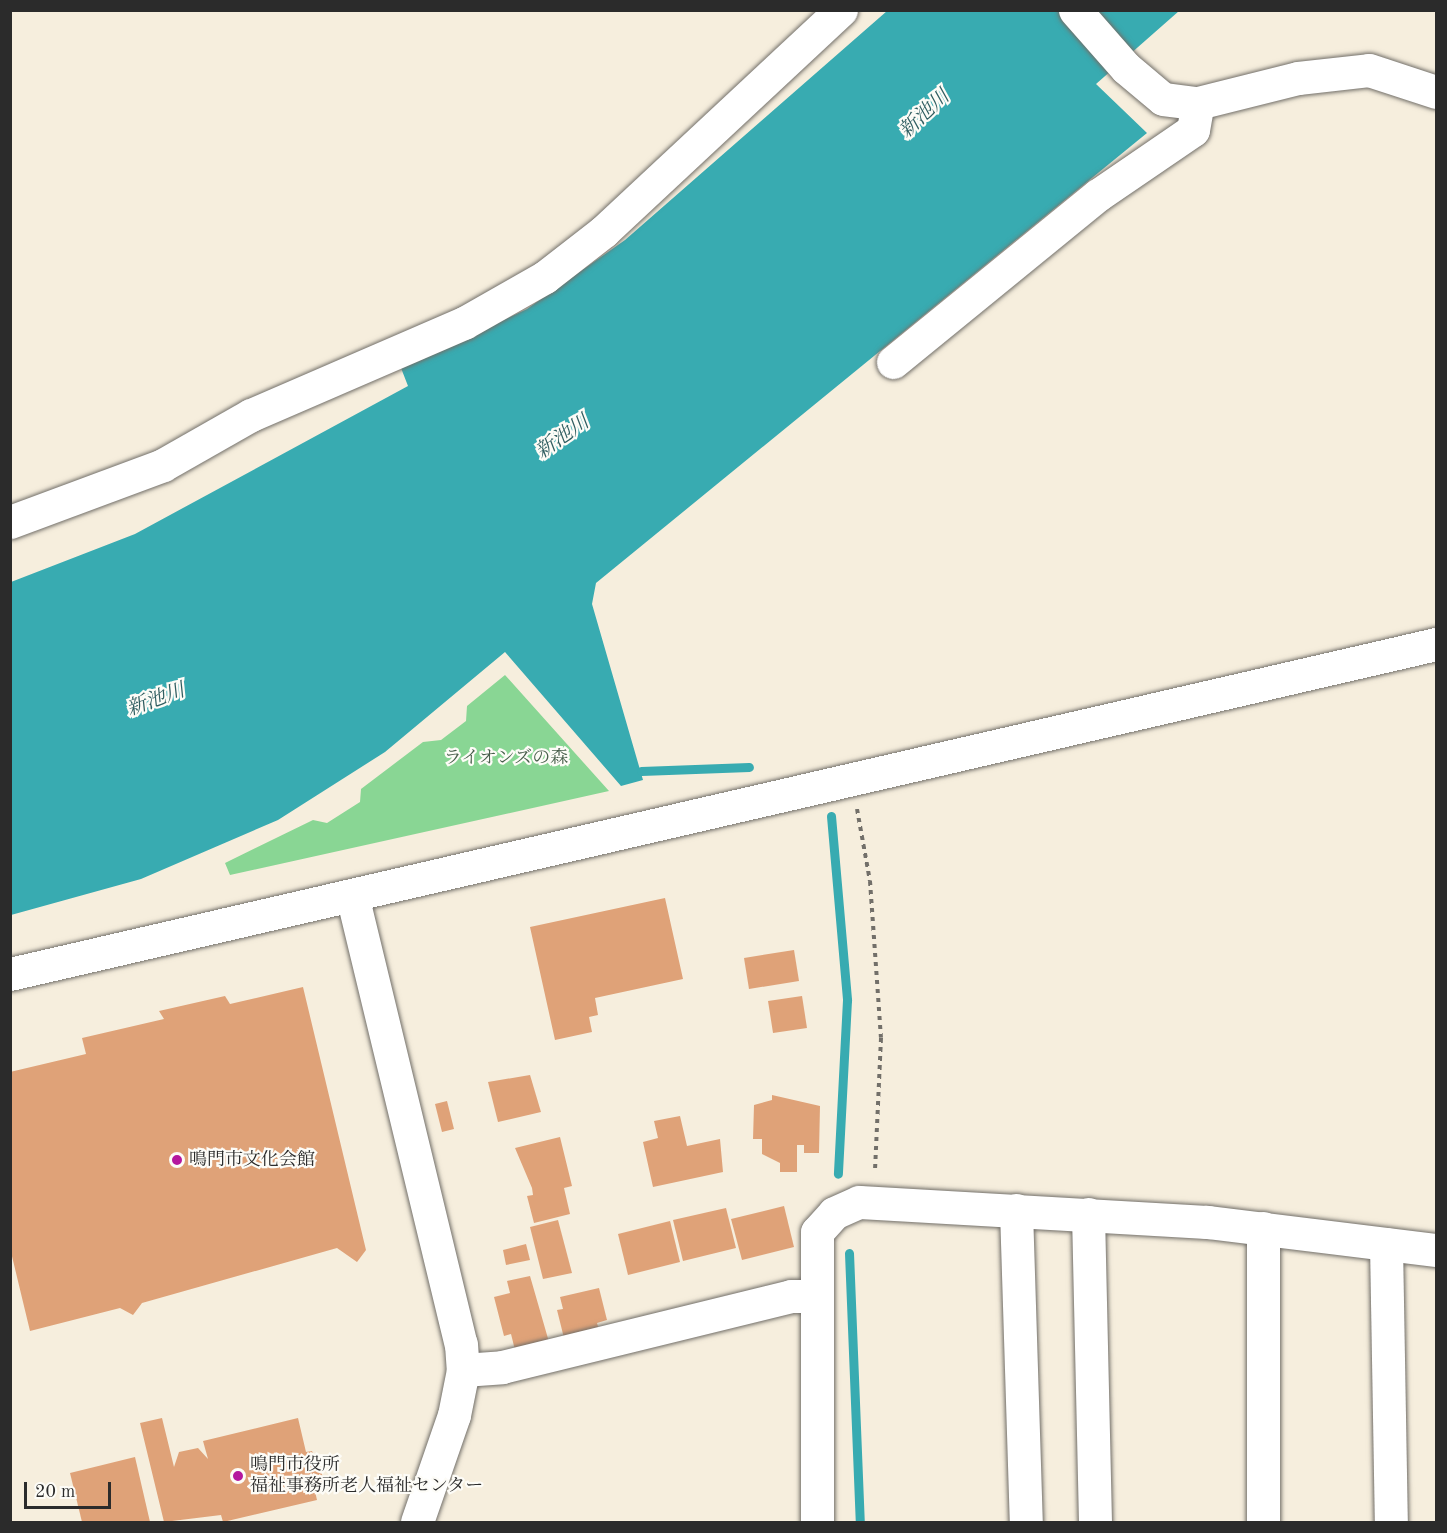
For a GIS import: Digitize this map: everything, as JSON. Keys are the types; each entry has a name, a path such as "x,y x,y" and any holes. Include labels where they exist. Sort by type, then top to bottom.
{"street":[{"path":"10,522 163,465 251,415 464,323 544,277 604,231 841,10"},
{"path":"1075,10 1126,68 1163,99 1198,103 1298,78 1369,70 1437,92"},
{"path":"893,362 1098,195 1193,130 1198,103"},
{"path":"10,974 1437,644"},
{"path":"352,895 447,1278 463,1370 454,1415 417,1522"},
{"path":"817,1522 817,1232 834,1213 860,1202 873,1202 1088,1214 1263,1228 1437,1250"},
{"path":"1016,1210 1026,1522"},
{"path":"1088,1214 1095,1522"},
{"path":"1263,1228 1263,1522"},
{"path":"1386,1244 1391,1522"},
{"path":"463,1370 502,1367 791,1296 817,1296"}],"path":[{"path":"856,802 870,881 881,1038 873,1202"}],"green space":[{"name":"ライオンズの森","path":"505,675 609,791 230,875 225,863 313,820 327,823 360,802 361,789 423,742 441,740 466,721 467,706"}],"water":[{"name":"新池川","path":"887,11 1179,11 1096,84 1147,133 596,583 592,604 643,780 621,786 505,652 385,752 278,820 141,879 11,915 11,582 135,534 408,386 401,368 527,309 625,240"}],"building":[{"path":"665,898 683,979 595,998 598,1015 589,1017 592,1032 555,1040 530,927"},
{"path":"794,950 799,981 749,989 744,958"},
{"name":"鳴門市文化会館","path":"303,987 366,1250 357,1262 337,1248 142,1303 133,1315 120,1308 30,1331 10,1248 10,1072 86,1054 82,1038 164,1019 159,1011 225,996 230,1004"},
{"path":"802,996 807,1028 773,1033 768,1001"},
{"path":"530,1075 541,1112 498,1122 488,1082"},
{"path":"772,1095 820,1106 819,1153 804,1153 804,1145 797,1145 797,1172 780,1172 780,1163 762,1154 762,1139 753,1139 754,1105 772,1100"},
{"path":"447,1101 454,1129 442,1132 435,1104"},
{"path":"680,1116 687,1146 720,1139 723,1172 653,1187 643,1142 658,1138 654,1121"},
{"path":"560,1137 572,1186 564,1188 570,1214 534,1223 527,1196 533,1195 532,1188 515,1148"},
{"path":"784,1206 794,1247 742,1260 731,1219"},
{"path":"726,1208 736,1248 683,1261 673,1220"},
{"path":"558,1220 572,1273 543,1279 530,1227"},
{"path":"670,1221 680,1262 628,1275 618,1234"},
{"path":"526,1244 530,1260 506,1265 503,1250"},
{"path":"530,1276 549,1342 515,1350 511,1334 504,1336 494,1297 510,1293 507,1281"},
{"path":"599,1288 607,1320 597,1323 599,1330 564,1338 557,1310 563,1309 560,1297"},
{"name":"鳴門市役所 福祉事務所老人福祉センター","path":"162,1418 174,1467 179,1452 198,1448 208,1459 203,1441 298,1418 306,1452 312,1451 326,1484 314,1487 317,1500 223,1522 221,1515 164,1522 140,1423"},
{"path":"135,1457 150,1522 82,1522 70,1473"}],"waterway":[{"path":"641,771 749,767"},
{"path":"831,816 847,1000 838,1174"},
{"path":"849,1253 860,1522"}],"place":[{"name":"鳴門市文化会館","path":"177,1160"},
{"name":"鳴門市役所 福祉事務所老人福祉センター","path":"238,1476"}]}
